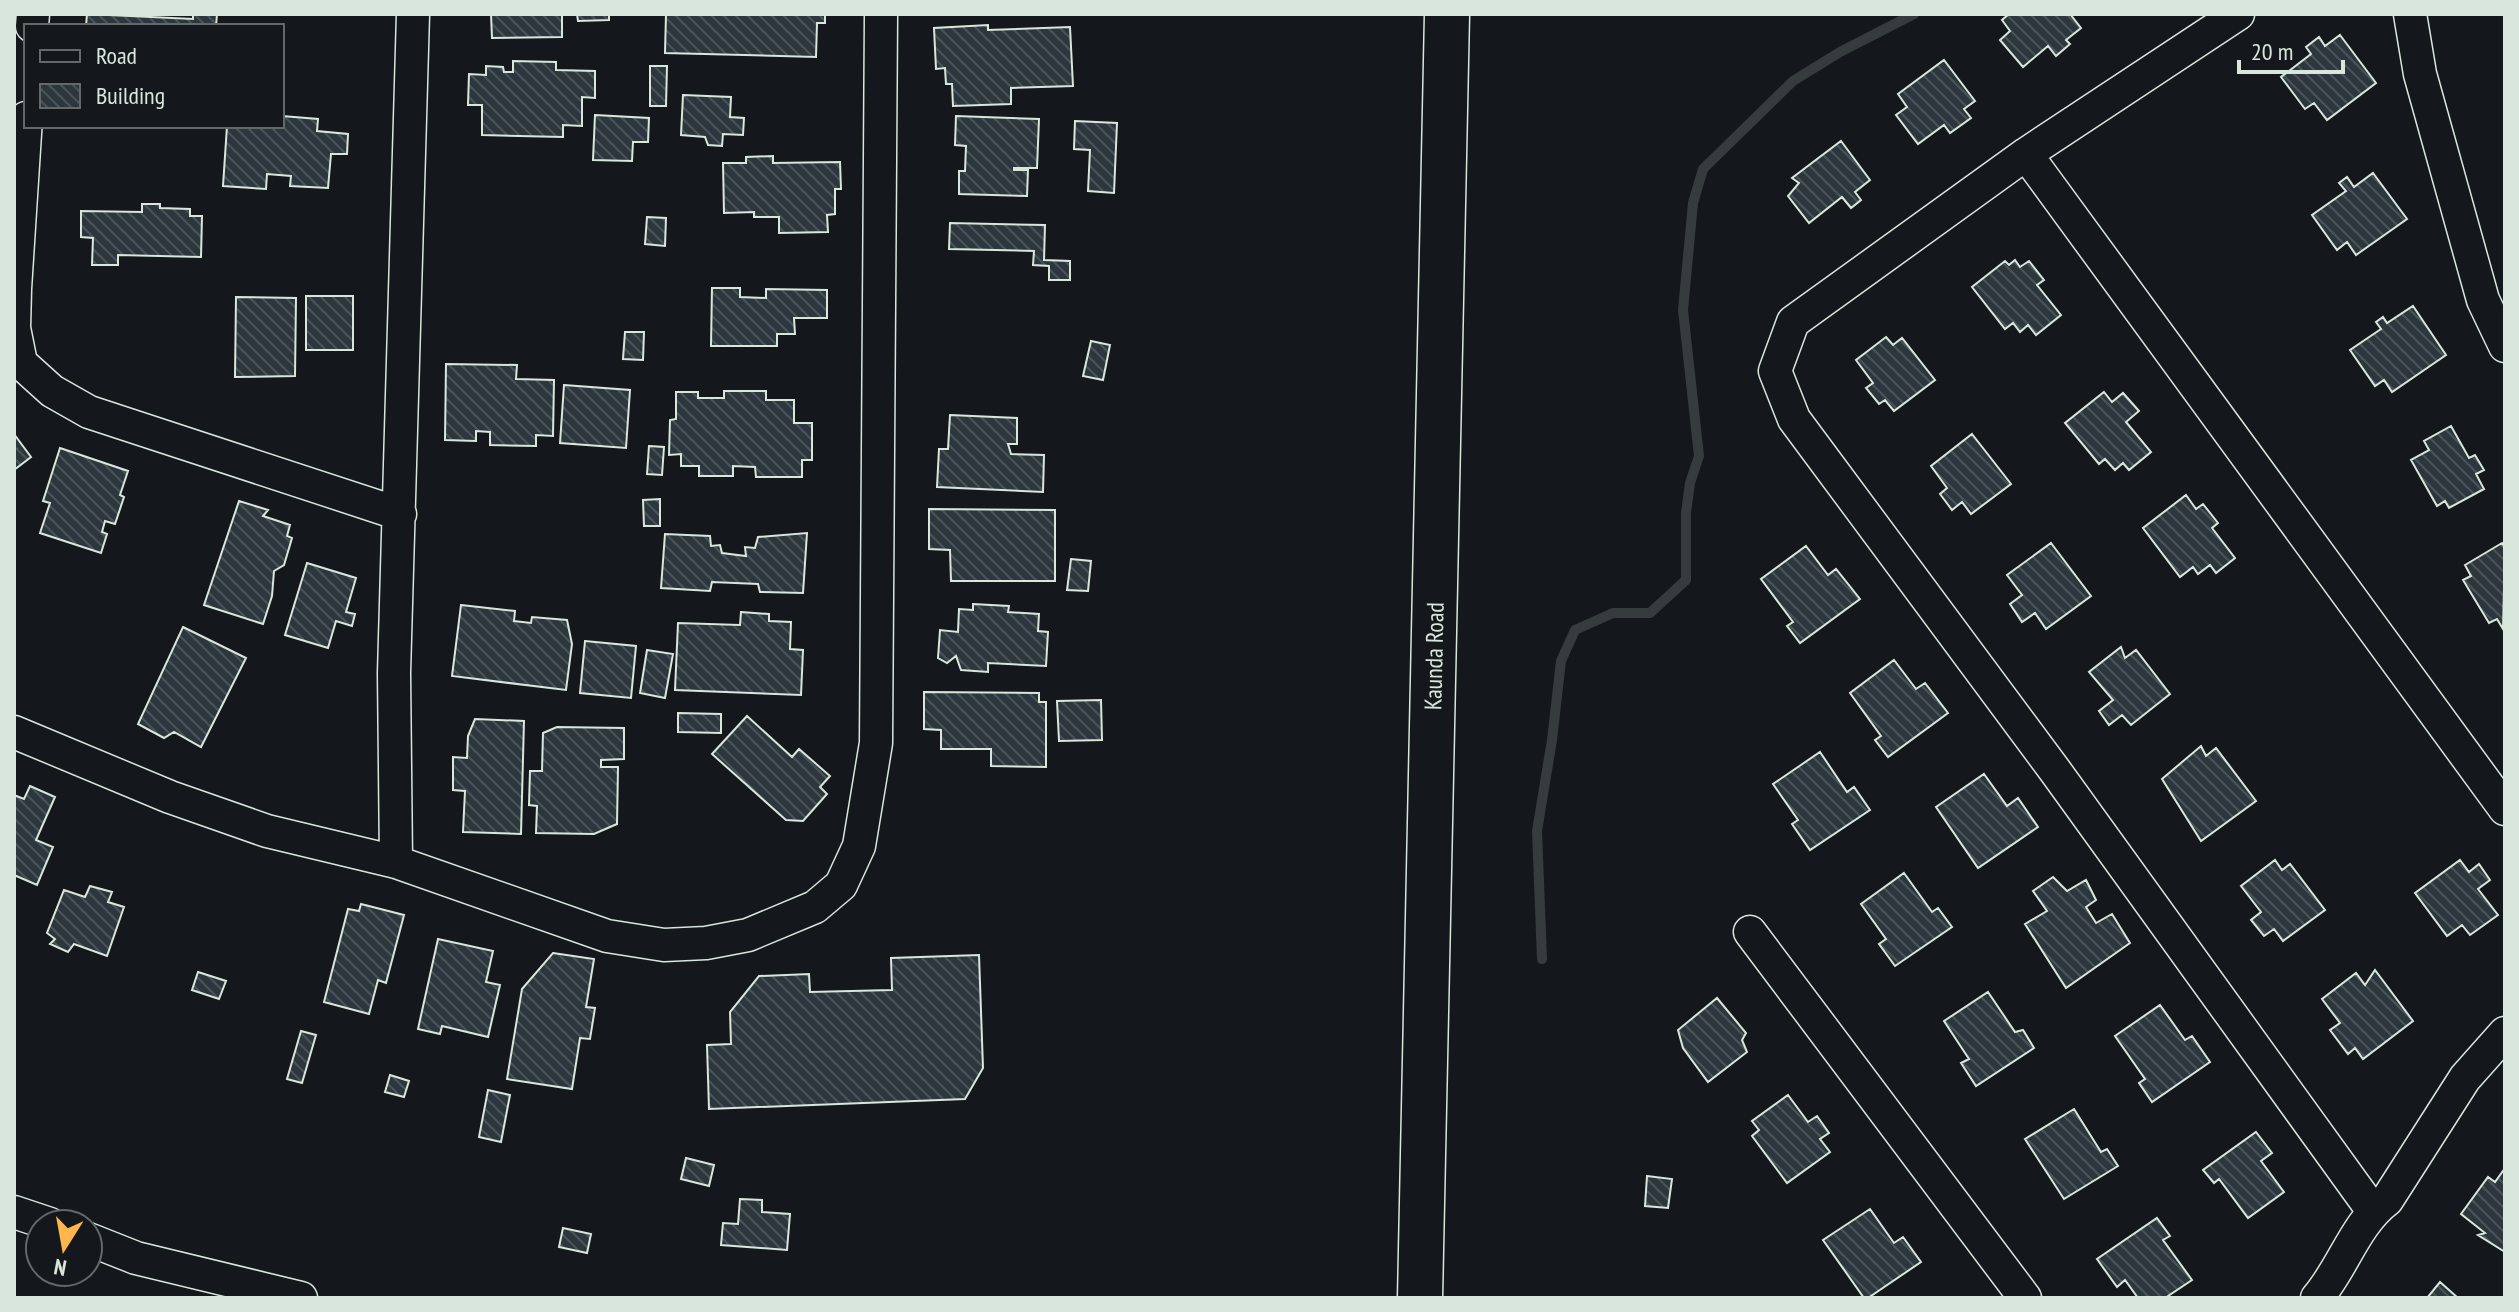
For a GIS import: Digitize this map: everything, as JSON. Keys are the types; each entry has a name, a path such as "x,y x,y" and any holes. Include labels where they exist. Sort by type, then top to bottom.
{"main road":[{"name":"Kaunda Road","path":"1420,1298 1447,14"}],"street":[{"path":"396,862 394,673 413,14"},
{"path":"14,732 170,797 267,831 396,862 607,936 664,945 706,943 748,935 815,907 841,885 859,846 876,743 881,14"},
{"path":"2238,14 2026,154 1793,322 1775,371 1794,419 2056,772 2373,1211"},
{"path":"2410,14 2420,74 2483,300 2505,346"},
{"path":"25,128 14,328 21,363 52,391 89,412 400,514"},
{"path":"2026,154 2505,809"},
{"path":"1750,932 2025,1298"},
{"path":"2317,1298 2373,1211 2387,1200 2465,1078 2505,1033"},
{"path":"104,1245 136,1258 301,1298"}],"building":[{"path":"87,14 193,19 193,14 217,14 216,24 86,24"},
{"path":"491,14 562,14 562,37 492,38"},
{"path":"577,14 609,14 609,20 578,21"},
{"path":"666,14 825,14 825,23 817,23 816,57 665,53"},
{"path":"2009,14 2070,14 2081,28 2066,40 2070,44 2056,56 2048,46 2023,67 2000,40 2010,31 2002,20"},
{"path":"988,25 988,30 1070,27 1073,86 1011,88 1011,104 953,106 952,84 946,84 945,68 936,69 934,28"},
{"path":"2340,35 2376,83 2327,120 2314,103 2305,109 2281,77 2311,54 2306,47 2319,37 2325,46"},
{"path":"1944,60 1975,101 1964,109 1971,118 1950,133 1944,125 1918,144 1896,115 1907,107 1898,94"},
{"path":"513,61 556,62 556,70 595,71 595,98 582,97 582,126 563,125 563,137 482,135 482,105 468,105 469,74 486,75 486,66 503,67 504,72 513,72"},
{"path":"650,66 667,66 666,106 650,106"},
{"path":"683,95 731,97 730,117 744,118 743,135 723,134 722,146 708,145 705,137 681,135"},
{"path":"595,115 649,118 648,142 633,142 632,161 593,160"},
{"path":"284,116 318,119 317,131 348,134 347,154 331,154 328,188 290,186 291,176 267,174 266,189 223,186 227,128 284,128"},
{"path":"956,116 1039,119 1037,168 1014,168 1028,170 1027,196 959,194 959,171 965,171 966,146 955,145"},
{"path":"1075,121 1117,123 1114,193 1088,191 1090,150 1074,149"},
{"path":"1841,141 1870,180 1855,192 1861,200 1851,208 1842,197 1809,223 1788,196 1799,183 1792,178"},
{"path":"773,156 773,163 840,162 841,189 835,189 835,214 827,215 828,232 779,233 779,217 754,217 754,212 724,213 723,163 746,163 746,157"},
{"path":"2373,173 2407,219 2356,255 2347,242 2337,250 2312,215 2346,191 2339,183 2347,177 2354,187"},
{"path":"142,204 190,209 190,216 202,216 201,257 118,255 118,265 92,265 93,238 81,237 81,211 142,212"},
{"path":"647,217 666,218 665,246 645,244"},
{"path":"950,223 1045,225 1044,260 1070,261 1070,280 1049,280 1049,266 1033,265 1034,251 949,249"},
{"path":"2015,260 2020,267 2029,261 2044,280 2037,285 2061,315 2036,335 2028,325 2020,332 2013,323 2005,329 1972,287 2005,261 2009,265"},
{"path":"712,288 740,288 740,297 766,298 766,289 827,290 827,318 794,318 795,334 777,334 777,346 711,346"},
{"path":"306,296 353,296 353,350 306,350"},
{"path":"236,297 296,298 295,376 235,377"},
{"path":"2413,306 2446,355 2392,392 2384,380 2375,386 2350,350 2381,329 2376,322 2383,317 2387,323"},
{"path":"625,332 644,332 643,360 623,359"},
{"path":"1886,337 1893,345 1902,338 1935,380 1894,411 1885,400 1879,404 1866,388 1873,383 1856,360"},
{"path":"1091,341 1110,345 1103,380 1083,376"},
{"path":"446,364 517,365 516,379 554,380 553,436 536,435 536,446 490,445 490,432 476,431 476,441 445,440"},
{"path":"564,385 630,390 626,448 560,443"},
{"path":"724,391 766,391 766,400 794,400 794,423 812,423 812,460 802,460 802,477 756,477 755,467 733,466 733,476 699,476 699,466 681,466 681,454 669,455 670,420 676,419 676,392 698,392 698,398 724,398"},
{"path":"2104,392 2112,402 2123,393 2139,411 2126,422 2151,452 2129,470 2123,463 2115,470 2105,459 2099,464 2065,423"},
{"path":"950,415 1017,418 1017,444 1008,444 1011,454 1044,455 1043,492 937,487 939,449 948,449"},
{"path":"2451,426 2469,458 2475,455 2484,470 2476,474 2484,489 2449,508 2445,501 2437,506 2411,460 2429,450 2424,441"},
{"path":"14,434 31,457 14,470"},
{"path":"1972,434 2011,484 1971,514 1962,502 1952,510 1940,494 1947,488 1931,466"},
{"path":"649,446 664,447 662,475 647,474"},
{"path":"60,448 128,471 115,524 105,521 102,532 107,534 101,553 40,533 50,503 43,501"},
{"path":"2186,495 2196,509 2203,504 2218,523 2212,528 2235,558 2216,573 2210,565 2198,574 2193,567 2180,577 2143,528"},
{"path":"660,499 660,526 644,526 643,500"},
{"path":"239,501 268,510 263,516 290,525 287,536 292,538 284,565 274,571 272,596 263,624 204,605"},
{"path":"929,509 1055,510 1055,581 951,581 950,550 929,549"},
{"path":"807,533 803,593 760,592 758,584 712,582 710,591 661,588 665,534 710,536 711,546 720,545 722,553 746,556 745,547 755,548 758,537"},
{"path":"2051,543 2091,596 2046,629 2035,613 2022,622 2010,604 2022,595 2007,575"},
{"path":"2502,543 2505,548 2503,629 2497,619 2489,623 2463,580 2471,576 2465,565"},
{"path":"1806,546 1828,575 1836,569 1860,599 1800,643 1787,626 1793,622 1761,579"},
{"path":"1071,559 1091,561 1088,591 1067,590"},
{"path":"307,563 356,578 346,612 355,614 352,626 336,621 328,648 285,635"},
{"path":"973,604 1009,606 1008,612 1039,614 1038,631 1048,632 1046,666 988,663 988,672 961,670 956,656 947,663 938,658 940,630 958,632 959,609 973,610"},
{"path":"461,605 515,611 514,621 531,623 532,617 567,620 572,644 566,690 452,676"},
{"path":"741,612 769,614 769,621 791,622 790,649 803,650 801,695 675,690 678,623 740,625"},
{"path":"183,627 246,658 201,747 174,732 164,738 138,724"},
{"path":"585,641 636,646 631,698 580,693"},
{"path":"2121,647 2125,658 2136,650 2170,694 2131,725 2122,715 2109,725 2099,711 2113,700 2089,672"},
{"path":"647,650 673,654 665,698 640,693"},
{"path":"1894,660 1916,689 1925,683 1948,713 1888,757 1875,740 1881,736 1850,693"},
{"path":"924,692 1039,693 1039,702 1046,702 1046,767 991,766 991,749 941,749 941,730 924,729"},
{"path":"1101,700 1102,740 1059,741 1057,701"},
{"path":"678,713 721,714 721,733 678,732"},
{"path":"747,716 792,757 799,749 830,776 820,787 827,794 803,821 786,820 712,754"},
{"path":"475,719 524,721 521,834 463,832 465,791 453,790 453,757 467,758 468,736"},
{"path":"557,727 624,728 624,759 601,760 601,767 618,767 617,824 594,834 536,833 537,806 529,805 530,771 542,771 543,733"},
{"path":"2201,746 2206,756 2216,748 2256,801 2201,841 2162,779"},
{"path":"1820,752 1847,792 1854,787 1870,810 1810,850 1792,824 1798,820 1773,784"},
{"path":"1984,774 2007,806 2018,798 2038,827 1978,868 1936,807"},
{"path":"30,786 55,797 36,840 53,847 37,885 14,875 14,795 24,799"},
{"path":"2275,860 2282,870 2290,864 2325,910 2283,941 2274,929 2264,936 2251,920 2261,912 2241,886"},
{"path":"2460,860 2469,872 2479,864 2490,880 2478,889 2498,915 2470,935 2462,925 2447,936 2415,893"},
{"path":"1904,873 1932,912 1938,908 1952,927 1895,966 1879,944 1886,939 1861,904"},
{"path":"2053,877 2067,891 2086,880 2096,900 2086,907 2096,923 2112,914 2130,943 2066,988 2025,924 2047,911 2033,891"},
{"path":"90,886 112,892 108,902 124,907 107,956 74,944 68,952 50,944 55,939 47,933 64,890 85,897"},
{"path":"361,904 404,915 386,983 378,980 369,1014 324,1002 348,909 359,911"},
{"path":"438,939 493,951 486,982 500,985 488,1037 442,1026 440,1034 418,1029"},
{"path":"553,953 594,959 586,1007 595,1008 590,1039 580,1038 572,1089 507,1079 522,989"},
{"path":"979,955 983,1068 965,1099 709,1109 707,1045 731,1044 730,1012 759,976 809,974 810,992 892,990 891,958"},
{"path":"2375,970 2413,1021 2363,1059 2355,1048 2348,1054 2330,1030 2340,1023 2322,999 2356,973 2365,985"},
{"path":"198,972 226,981 219,999 192,990"},
{"path":"1988,992 2015,1032 2023,1030 2034,1048 1976,1086 1961,1063 1969,1059 1944,1021"},
{"path":"1717,998 1746,1033 1742,1040 1747,1052 1708,1082 1683,1048 1678,1030"},
{"path":"2160,1005 2185,1040 2192,1036 2210,1062 2152,1102 2139,1083 2145,1079 2115,1036"},
{"path":"301,1031 316,1035 302,1083 287,1079"},
{"path":"390,1075 409,1081 404,1097 385,1092"},
{"path":"488,1090 510,1095 501,1142 479,1137"},
{"path":"1788,1095 1808,1122 1817,1116 1829,1133 1820,1139 1830,1152 1787,1183 1752,1136 1759,1130 1752,1121"},
{"path":"2074,1109 2101,1152 2107,1149 2118,1166 2064,1199 2025,1139"},
{"path":"2256,1132 2272,1153 2261,1161 2284,1192 2248,1218 2219,1179 2214,1183 2203,1170"},
{"path":"686,1158 714,1165 709,1186 681,1179"},
{"path":"2505,1168 2505,1252 2478,1235 2485,1233 2461,1214 2488,1177 2495,1182"},
{"path":"1647,1176 1672,1179 1668,1208 1645,1206"},
{"path":"740,1199 762,1200 762,1212 790,1214 787,1250 721,1245 723,1223 738,1224"},
{"path":"1870,1209 1894,1243 1903,1237 1921,1262 1864,1298 1823,1240"},
{"path":"2157,1218 2170,1236 2163,1240 2192,1280 2165,1298 2138,1298 2125,1280 2117,1287 2097,1259"},
{"path":"563,1228 591,1234 587,1253 559,1247"},
{"path":"2440,1282 2458,1298 2427,1298"}],"waterway":[{"path":"1542,959 1537,831 1561,661 1575,630 1613,613 1650,613 1686,580 1686,513 1690,483 1699,456 1683,310 1693,203 1703,169 1793,81 1840,52 1914,14"}]}
